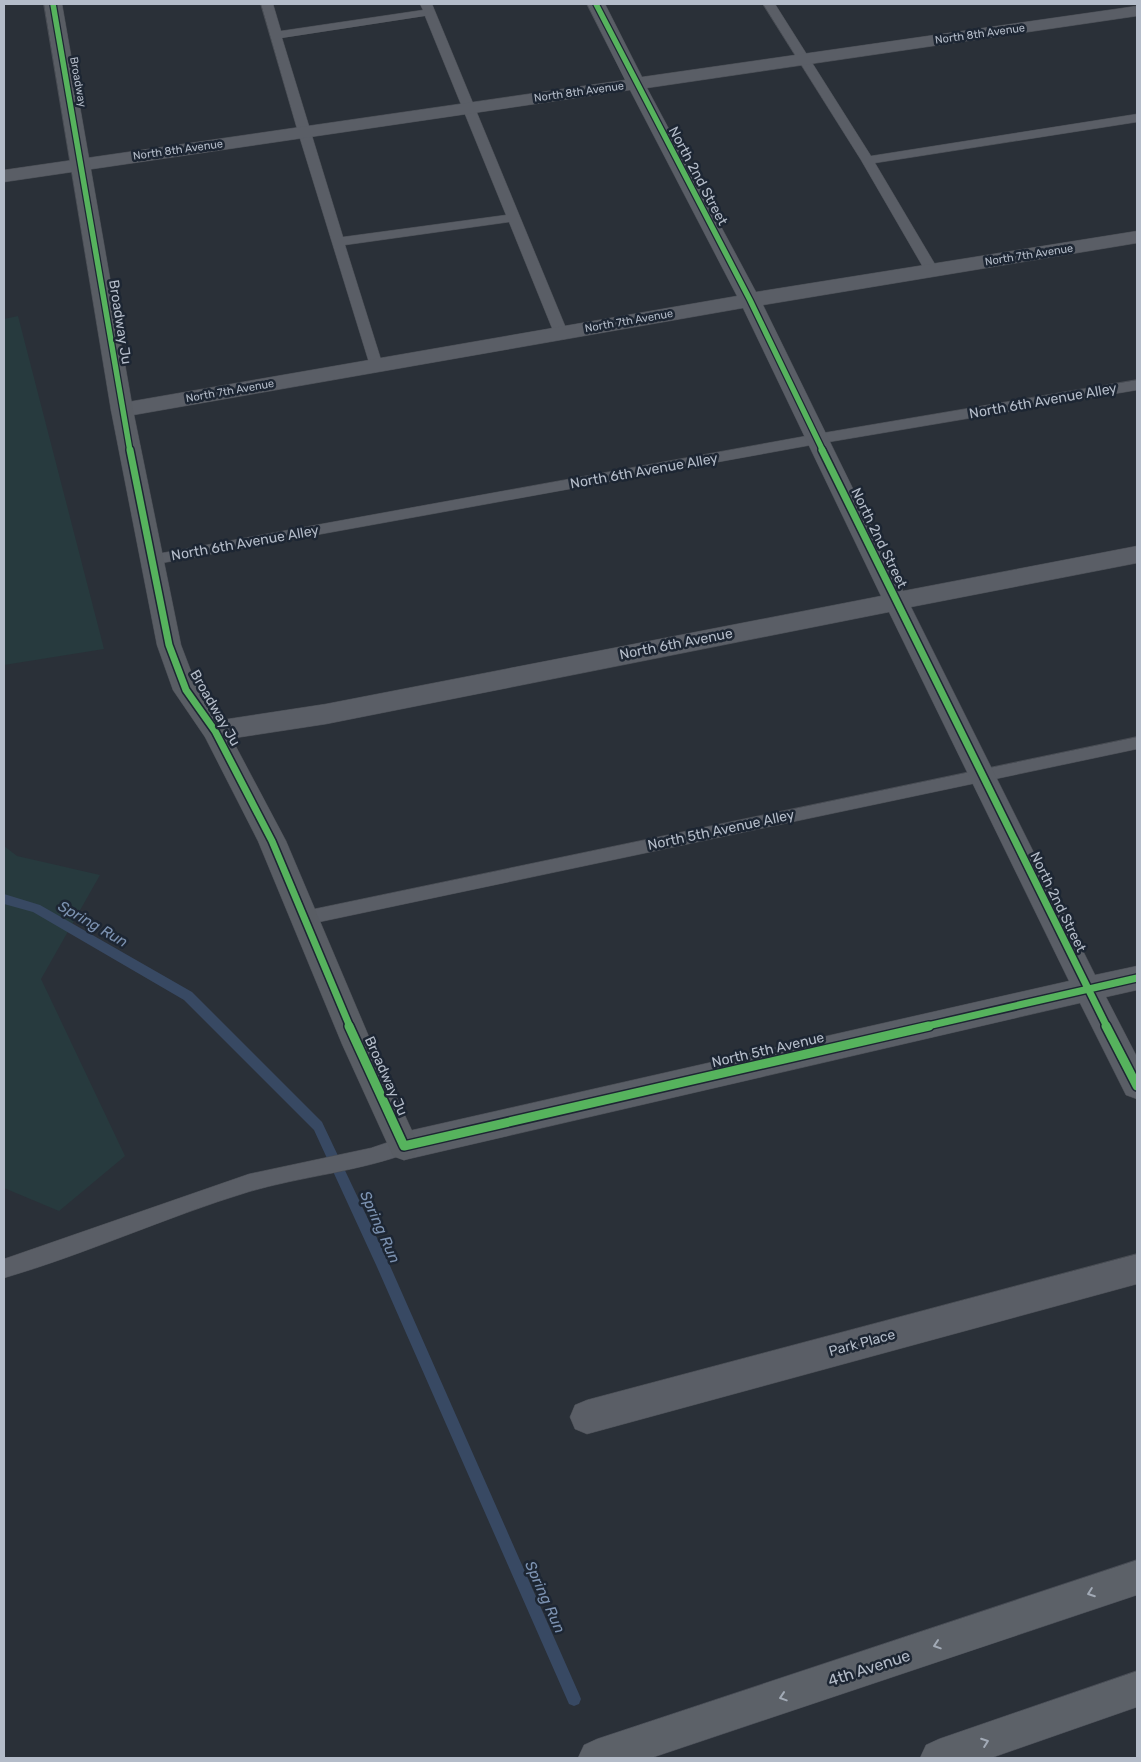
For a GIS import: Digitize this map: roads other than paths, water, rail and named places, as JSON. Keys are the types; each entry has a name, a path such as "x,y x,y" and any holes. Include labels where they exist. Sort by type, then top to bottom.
{"main road":[{"name":"4th Avenue","path":"598,1758 1137,1577"},
{"path":"939,1758 1137,1689"}],"street":[{"name":"Broadway","path":"53,4 81,164"},
{"name":"North 2nd Street","path":"596,4 750,300 895,600 1087,989 1137,1086"},
{"name":"North 8th Avenue","path":"4,176 1133,11"},
{"name":"Broadway Ju","path":"81,164 122,410 169,645 186,690 215,731 272,841 357,1044 404,1146"},
{"name":"North 7th Avenue","path":"122,410 750,300 1137,237"},
{"name":"North 6th Avenue","path":"215,731 326,714 895,600 1137,554"},
{"name":"North 5th Avenue","path":"404,1146 1137,978"},
{"name":"Park Place","path":"587,1417 1137,1270"}],"lane":[{"path":"268,4 304,132 376,366"},
{"path":"769,4 806,59 932,270"},
{"path":"276,35 428,8 561,333"},
{"path":"867,160 1137,118"},
{"path":"338,242 513,218"},
{"name":"North 6th Avenue Alley","path":"151,560 818,440 1137,385"},
{"name":"North 5th Avenue Alley","path":"305,918 981,774 1137,743"},
{"path":"4,1269 249,1183 371,1157 404,1146"}],"waterway":[{"name":"Spring Run","path":"4,899 36,908 188,996 318,1126 382,1263 574,1699"}]}
